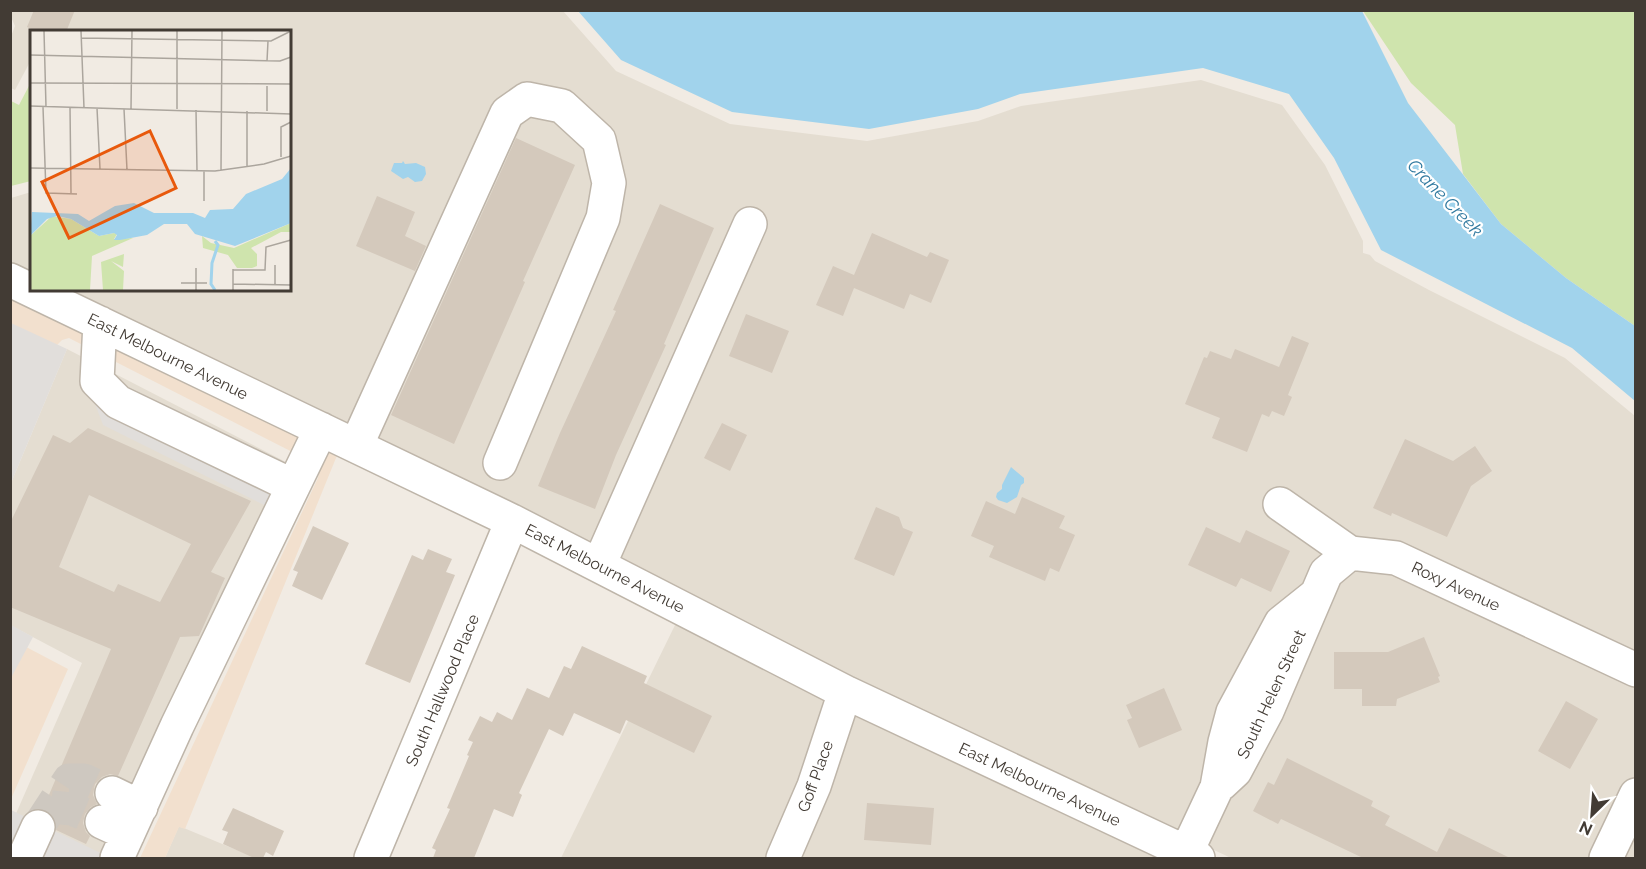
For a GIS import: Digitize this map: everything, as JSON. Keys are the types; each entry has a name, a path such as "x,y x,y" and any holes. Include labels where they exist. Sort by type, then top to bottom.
{"street":[{"path":"356,446 507,113 527,99 562,106 598,140 609,183 603,218 500,463"},
{"path":"599,565 750,224"},
{"name":"East Melbourne Avenue","path":"10,280 30,290"},
{"name":"East Melbourne Avenue","path":"33,291 512,521 844,692 1190,856"},
{"path":"100,323 97,381 118,402 293,486"},
{"path":"120,823 177,726 321,429"},
{"name":"Roxy Avenue","path":"1280,504 1350,552 1395,558 1635,670"},
{"name":"South Hallwood Place","path":"371,858 512,521"},
{"name":"South Helen Street","path":"1190,856 1217,787 1235,771 1267,711 1326,573 1350,552"},
{"name":"Goff Place","path":"783,858 814,786 844,692"},
{"path":"1606,858 1635,795"},
{"path":"24,858 38,826"}],"shaded area":[{"path":"11,11 563,11 616,71 730,124 867,141 978,121 1021,106 1201,80 1282,105 1325,165 1363,241 1363,253 1429,290 1565,358 1635,416 1635,858 1231,858 850,679 64,291 291,291 291,30 30,30 30,62 15,90 11,88 10,39 15,26"},
{"path":"30,192 30,274 11,265 11,198"},
{"path":"11,296 338,453 185,829 179,827 165,858 140,858 318,478 319,471 314,463 69,338 57,345 11,456"},
{"path":"11,323 67,349 11,483"},
{"path":"67,349 309,474 128,858 11,858 11,825 82,663 10,625 11,483"},
{"path":"93,370 292,468 272,509 103,425 89,388"},
{"path":"677,621 1165,858 561,858"},
{"path":"11,625 33,637 11,678"},
{"path":"11,639 68,669 11,799"},
{"path":"11,810 111,858 11,858"},
{"path":"179,826 256,858 165,858"}],"green space":[{"path":"1363,11 1635,11 1635,326 1566,278 1501,224 1463,174 1455,125 1411,83"},
{"path":"30,84 30,181 11,186 11,101 19,105"}],"water":[{"name":"Crane Creek","path":"578,11 1362,11 1408,103 1501,224 1566,278 1635,326 1635,401 1572,348 1381,250 1334,158 1289,94 1203,68 1020,94 978,109 869,129 732,112 621,60"},
{"path":"403,161 405,164 416,163 425,167 426,174 422,181 415,182 408,177 403,179 391,171 394,163"},
{"path":"1011,467 1024,478 1024,483 1017,497 1007,503 996,497"}],"building":[{"path":"34,10 75,10 67,30 33,30 27,27"},
{"path":"516,138 575,165 454,444 391,415"},
{"path":"377,196 415,212 405,236 426,246 415,271 356,246"},
{"path":"660,204 714,228 595,509 538,486 616,311 613,310"},
{"path":"872,233 927,257 930,252 949,260 931,303 910,294 904,309 854,288 843,316 816,305 833,266 854,275"},
{"path":"746,314 789,331 772,373 729,356"},
{"path":"1292,336 1309,343 1288,395 1292,397 1284,416 1272,411 1269,417 1262,414 1247,452 1212,438 1220,418 1185,404 1204,357 1207,358 1210,351 1231,359 1235,349 1279,367"},
{"path":"722,423 747,435 730,471 704,458"},
{"path":"88,428 251,501 211,572 225,578 199,636 180,637 118,776 110,774 102,777 95,784 93,795 97,804 85,814 83,823 90,836 86,844 56,830 54,817 43,809 111,649 10,607 10,523 53,435 70,443","holes":["89,495 191,544 160,602 118,584 114,592 59,567"]},
{"path":"1405,439 1453,461 1475,446 1492,471 1471,486 1447,537 1392,513 1391,516 1373,508"},
{"path":"1022,497 1065,516 1059,528 1075,535 1059,572 1050,568 1045,581 989,557 994,546 971,536 986,501 1015,514"},
{"path":"876,507 899,517 903,528 913,532 894,576 854,559"},
{"path":"313,526 349,543 322,600 292,586 298,572 293,570"},
{"path":"1206,527 1240,543 1246,530 1290,551 1271,592 1241,578 1236,587 1188,565"},
{"path":"428,549 452,559 446,572 455,575 410,683 365,664 412,555 423,560"},
{"path":"1424,637 1440,676 1438,677 1440,682 1397,699 1396,706 1362,706 1362,689 1334,689 1334,652 1388,652"},
{"path":"582,646 647,676 644,683 712,716 694,753 626,720 620,734 574,713 563,736 549,729 519,793 522,795 513,817 494,809 474,858 433,858 436,850 432,848 450,809 447,808 473,742 468,740 480,716 492,722 497,712 512,720 527,688 549,698 564,666 571,669"},
{"path":"1164,688 1182,730 1139,748 1127,720 1132,718 1126,705"},
{"path":"1566,701 1598,719 1570,769 1538,751"},
{"path":"1287,758 1373,801 1371,806 1390,816 1385,825 1437,852 1449,828 1510,858 1363,858 1281,819 1278,824 1253,811 1268,782 1274,785"},
{"path":"867,803 934,808 931,845 864,840"},
{"path":"233,808 284,831 273,856 266,852 263,858 254,858 223,844 228,832 222,830"}],"tunnel":[{"path":"38,827 69,780 84,780 112,793"},
{"path":"51,807 72,809 102,822"}]}
